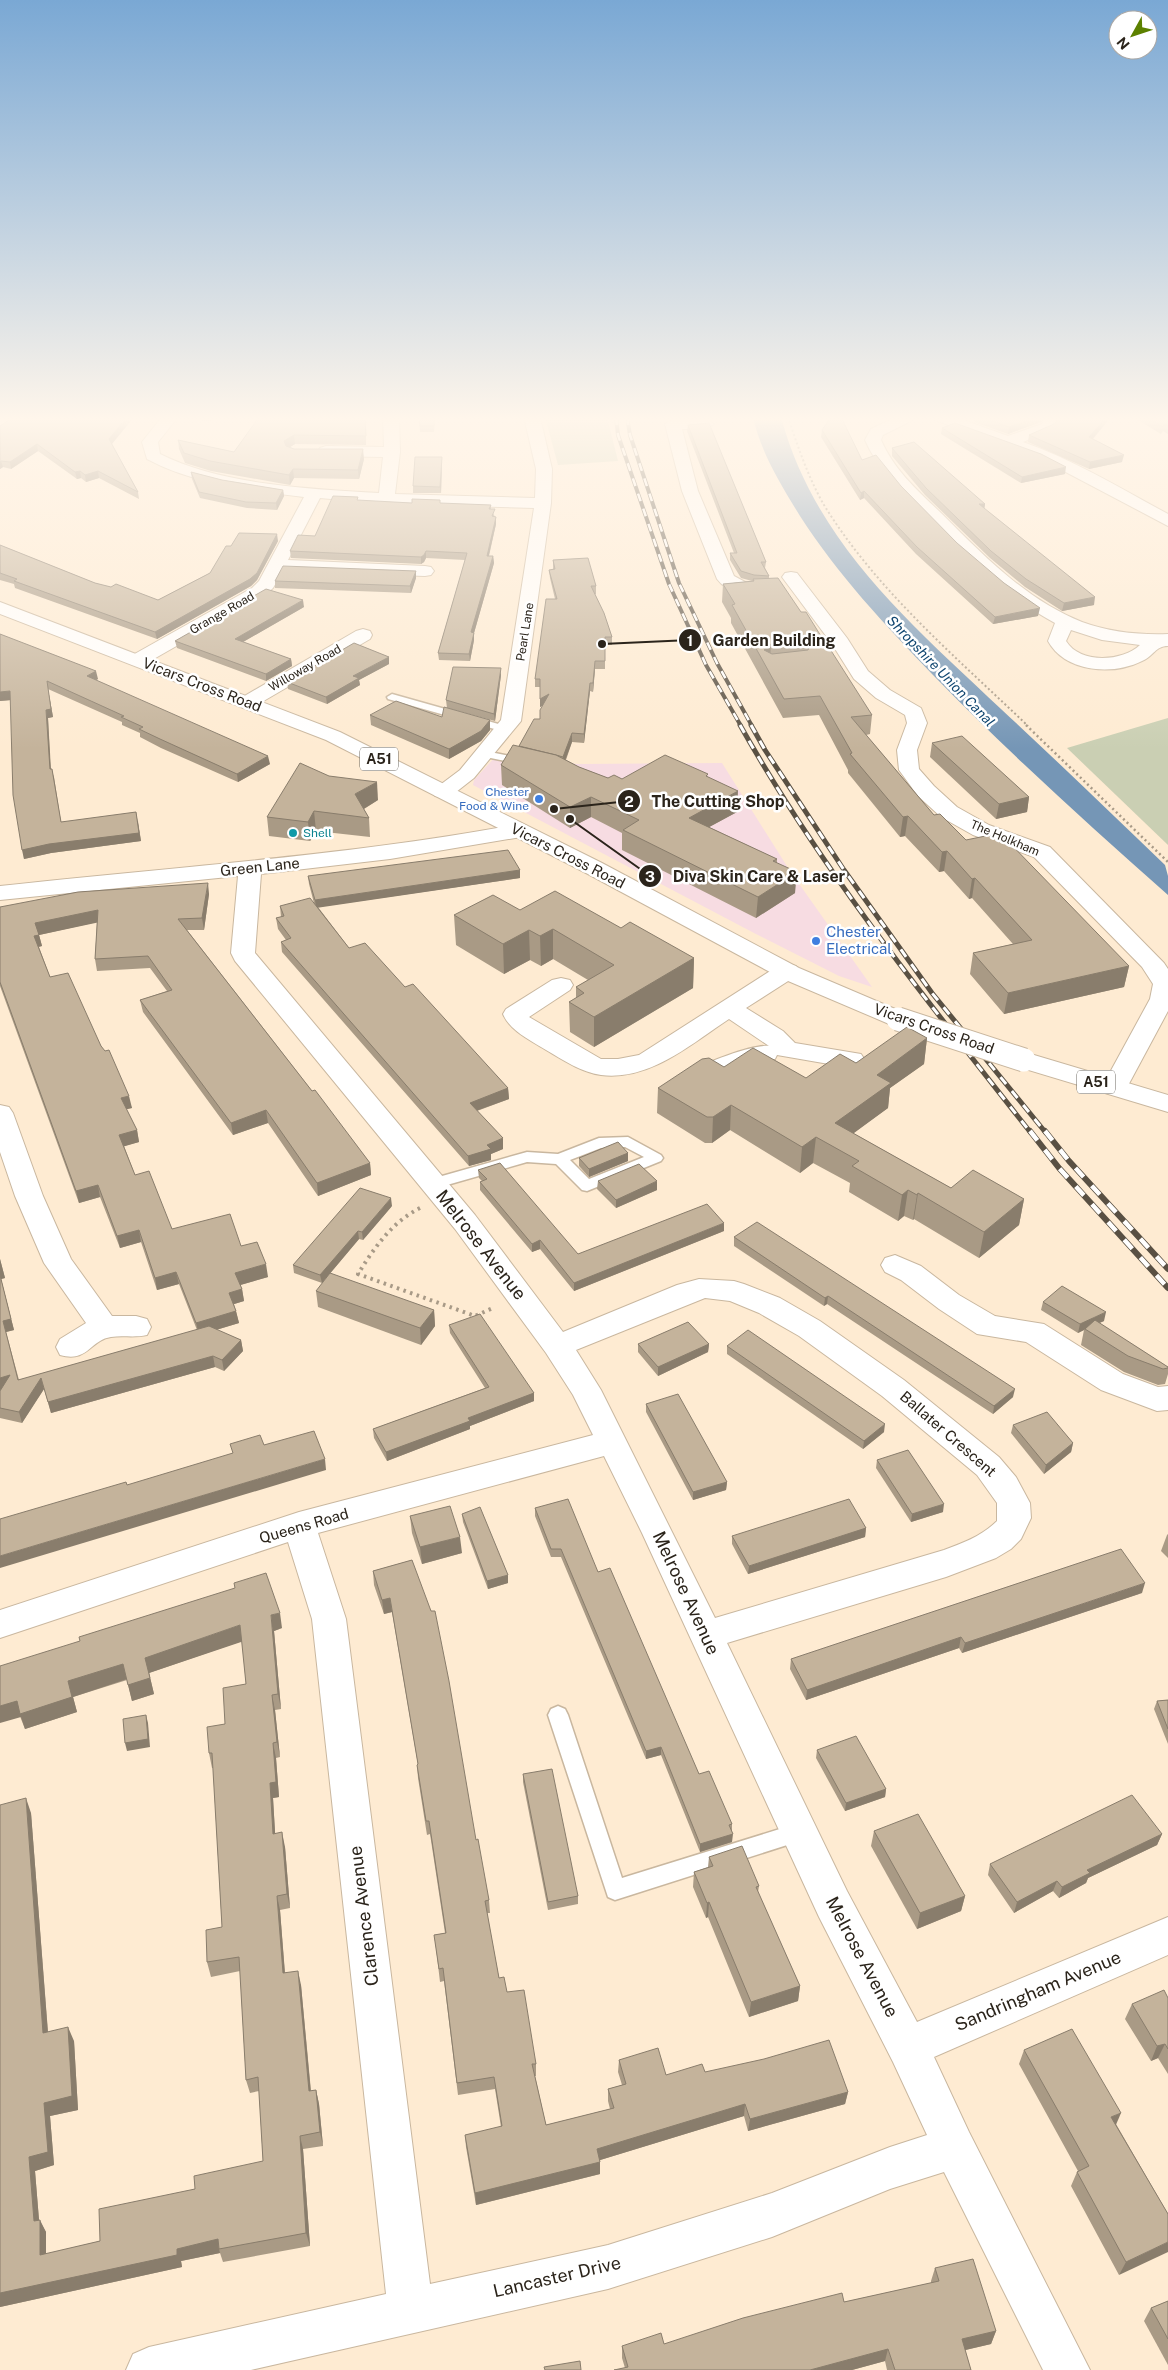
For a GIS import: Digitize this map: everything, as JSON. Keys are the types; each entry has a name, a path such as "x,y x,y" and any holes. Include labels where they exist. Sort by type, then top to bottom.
{"main road":[{"name":"Grange Road","path":"138,660 258,592 267,584 296,528"},
{"name":"Pearl Lane","path":"443,790 468,774 511,721 540,528"},
{"name":"The Holkham","path":"705,528 726,578 736,586 748,589 794,582 847,661 883,694 914,712 917,724 907,750 909,770 926,791 949,812 981,830 1042,852 1152,963 1165,984 1165,999 1115,1087"},
{"path":"946,528 971,553 1033,604 1064,621 1121,638 1161,640"},
{"path":"276,565 425,571"},
{"name":"Vicars Cross Road","path":"0,608 333,736 594,868 787,971 898,1019 1168,1104"},
{"path":"1064,621 1057,641 1064,652 1081,660 1102,664 1126,662 1161,640"},
{"name":"Willoway Road","path":"248,702 363,635"},
{"name":"Green Lane","path":"0,891 250,869 457,844 519,831"},
{"name":"Melrose Avenue","path":"250,869 243,953 439,1192 522,1297 557,1345 586,1390 706,1635 834,1904 908,2047 954,2147 1067,2370"},
{"path":"561,984 521,1008 515,1014 518,1020 567,1052 600,1067 626,1066 647,1061 787,971"},
{"path":"729,1009 774,1036 787,1050"},
{"path":"701,1076 723,1065 760,1054 787,1050 852,1060"},
{"path":"0,1112 29,1196 58,1263 104,1326"},
{"path":"895,1265 911,1273 949,1302 988,1326 1033,1332 1112,1382 1157,1399 1168,1398"},
{"name":"Ballater Crescent","path":"557,1345 599,1331 698,1289 723,1287 749,1295 801,1324 904,1396 988,1466 999,1478 1010,1496 1014,1515 1011,1529 1003,1538 984,1550 706,1635"},
{"path":"71,1347 104,1326 136,1327"},
{"name":"Queens Road","path":"0,1624 300,1525 612,1442"},
{"name":"Clarence Avenue","path":"300,1525 329,1619 411,2311"},
{"name":"Sandringham Avenue","path":"908,2047 1168,1936"},
{"name":"Lancaster Drive","path":"149,2370 608,2267 772,2215 890,2168 954,2147"}],"lane":[{"path":"392,697 505,729"},
{"path":"485,754 534,764"},
{"path":"439,1192 527,1157 560,1158 599,1143 628,1142 656,1158 587,1186 560,1158"},
{"path":"558,1715 614,1890 799,1832"}],"path":[{"path":"840,528 876,577 958,660 1168,862"},
{"path":"439,1192 412,1211 371,1250 358,1274 475,1316 522,1297"}],"shaded area":[{"path":"498,754 577,764 722,763 790,871 872,987 839,976 754,933 473,785 474,780"}],"green space":[{"path":"1168,718 1168,845 1067,748"}],"water":[{"name":"Shropshire Union Canal","path":"808,528 833,528 870,578 900,612 1165,865 1168,876 1168,895 1019,760 933,675 863,599"}],"building":[{"path":"319,528 494,528 487,556 493,556 471,632 474,633 469,654 438,653 467,553 426,551 421,557 290,551 298,535 315,536"},
{"path":"727,528 752,528 766,562 761,562 769,576 754,575 741,571 730,553 737,553"},
{"path":"899,528 942,528 1004,583 1040,608 995,617 917,547"},
{"path":"967,528 1008,528 1095,597 1064,603 1026,579 991,551"},
{"path":"239,533 277,534 257,573 250,579 155,632 14,581 17,579 0,573 0,545 95,583 111,587 116,584 158,600 210,573 226,546 231,546"},
{"path":"588,558 596,586 591,586 604,613 612,637 605,637 605,661 595,661 593,683 590,683 584,734 572,733 563,757 519,746 534,719 540,719 540,710 549,694 540,699 540,679 535,679 546,599 557,599 549,570 555,569 553,560"},
{"path":"283,566 416,571 410,586 275,581"},
{"path":"778,578 801,612 806,612 824,641 820,645 830,649 872,715 851,717 934,815 940,814 966,840 1000,833 1129,966 1008,993 973,953 1032,940 975,878 972,879 947,851 942,852 908,816 903,817 850,754 852,753 820,696 784,699 732,605 735,604 723,584 754,581 753,579","holes":["804,642 810,646 808,650 772,654 764,650 771,644"]},
{"path":"266,589 303,600 235,639 291,659 266,674 175,641"},
{"path":"0,634 96,671 87,676 268,756 237,774 139,729 143,727 121,717 124,716 47,681 51,709 46,710 50,769 52,769 61,822 136,812 139,833 49,844 22,850 13,795 10,691 0,692"},
{"path":"354,643 389,657 353,676 359,678 326,697 287,682"},
{"path":"453,667 501,668 494,714 446,700"},
{"path":"396,701 442,717 444,707 490,720 481,731 449,749 370,715"},
{"path":"962,736 1029,797 999,804 932,743"},
{"path":"513,745 556,755 579,767 608,778 614,775 622,779 665,755 708,774 706,776 738,791 689,818 777,859 773,861 797,872 758,897 623,830 639,820 591,797 570,807 501,765"},
{"path":"300,763 329,776 377,782 355,794 369,818 314,811 308,822 267,817"},
{"path":"508,850 520,870 315,900 308,876"},
{"path":"208,883 202,918 178,919 312,1091 315,1090 370,1163 317,1183 266,1110 231,1123 140,1000 172,990 148,956 95,959 98,910 35,923 39,935 34,936 50,977 68,973 101,1046 105,1051 109,1050 129,1096 121,1098 137,1130 119,1135 135,1175 149,1171 172,1229 230,1214 241,1246 257,1242 266,1264 235,1273 242,1289 229,1293 236,1311 196,1323 176,1272 155,1278 139,1230 117,1236 98,1185 76,1191 0,982 0,907 78,892"},
{"path":"555,891 621,928 630,922 694,958 594,1017 569,1002 584,993 576,987 614,965 553,929 540,936 529,930 503,944 454,915 493,895 520,910"},
{"path":"310,898 349,948 365,943 405,987 413,984 508,1088 470,1103 503,1138 487,1145 491,1149 468,1156 281,942 291,938 276,918 284,916 280,906"},
{"path":"907,1027 927,1038 877,1075 891,1083 835,1123 951,1188 973,1170 1024,1199 984,1232 918,1193 917,1195 908,1190 902,1195 852,1166 859,1161 816,1137 802,1147 731,1105 713,1117 707,1117 658,1088 702,1059 709,1058 724,1067 753,1048 806,1078 840,1054 856,1063"},
{"path":"618,1142 628,1153 589,1169 579,1158"},
{"path":"500,1163 578,1254 707,1204 724,1223 574,1283 540,1240 532,1244 480,1182 487,1179 478,1170"},
{"path":"639,1164 657,1181 616,1200 598,1181"},
{"path":"360,1188 391,1198 362,1232 358,1231 320,1275 293,1265"},
{"path":"757,1222 1015,1389 994,1406 828,1296 825,1298 734,1237"},
{"path":"330,1273 434,1310 420,1328 316,1291"},
{"path":"0,1275 11,1319 3,1321 18,1380 209,1326 241,1340 222,1360 213,1356 48,1402 41,1378 19,1412 0,1408 0,1391 10,1375 0,1378"},
{"path":"1062,1286 1106,1312 1080,1324 1043,1302"},
{"path":"480,1314 534,1393 468,1418 470,1421 386,1452 373,1429 489,1387 449,1325"},
{"path":"1095,1320 1168,1368 1163,1369 1128,1356 1085,1329"},
{"path":"688,1322 709,1344 658,1367 638,1344"},
{"path":"748,1330 885,1424 864,1441 727,1346"},
{"path":"678,1394 727,1482 693,1492 646,1404"},
{"path":"1047,1412 1073,1443 1046,1465 1013,1425"},
{"path":"314,1431 325,1459 0,1556 0,1519 126,1482 127,1485 233,1453 230,1444 260,1435 264,1445"},
{"path":"908,1450 944,1504 912,1514 877,1460"},
{"path":"568,1499 598,1572 610,1568 699,1774 709,1771 732,1824 729,1825 733,1834 700,1844 661,1747 646,1751 561,1549 551,1549 535,1508"},
{"path":"849,1499 866,1528 749,1566 732,1536"},
{"path":"450,1506 460,1537 420,1547 410,1516"},
{"path":"480,1507 508,1575 487,1581 462,1514"},
{"path":"1121,1549 1145,1583 965,1643 961,1637 807,1690 791,1659"},
{"path":"412,1560 431,1611 435,1611 476,1840 478,1839 489,1900 485,1901 499,1978 504,1977 507,1992 524,1990 536,2064 532,2064 546,2125 614,2108 608,2089 626,2084 619,2060 658,2048 666,2075 702,2064 705,2072 764,2059 829,2040 848,2092 750,2119 745,2104 597,2149 600,2162 475,2193 465,2135 502,2126 494,2077 457,2083 443,1968 439,1969 434,1935 446,1933 429,1821 426,1821 390,1598 382,1600 373,1571"},
{"path":"266,1573 280,1613 271,1615 278,1694 272,1695 277,1742 273,1743 276,1782 270,1783 273,1834 282,1832 287,1894 277,1896 283,1973 298,1971 309,2091 316,2090 320,2132 300,2136 306,2233 219,2249 218,2239 177,2249 177,2255 0,2293 0,1805 26,1798 43,2033 68,2027 72,2096 44,2103 48,2152 29,2157 34,2221 40,2220 40,2255 100,2241 99,2209 195,2189 194,2176 263,2161 258,2077 246,2080 239,1957 207,1962 206,1930 222,1927 212,1753 209,1753 207,1727 225,1724 223,1688 246,1684 240,1625 145,1658 150,1678 128,1685 123,1664 68,1681 72,1697 20,1714 17,1701 0,1706 0,1666 80,1641 79,1637 235,1588 234,1583"},
{"path":"1168,1700 1168,1729 1157,1701"},
{"path":"146,1715 148,1739 125,1743 123,1719"},
{"path":"856,1736 886,1789 846,1803 817,1750"},
{"path":"552,1769 578,1896 548,1902 523,1774"},
{"path":"1132,1795 1162,1834 1087,1870 1090,1873 1062,1887 1057,1881 1017,1902 990,1864"},
{"path":"918,1814 965,1896 920,1913 874,1831"},
{"path":"742,1846 759,1886 756,1887 800,1986 751,2002 709,1902 707,1903 694,1872 713,1866 709,1857"},
{"path":"1164,1990 1168,1998 1168,2049 1165,2044 1157,2046 1132,2004"},
{"path":"1072,2029 1121,2113 1111,2117 1168,2214 1168,2242 1126,2262 1077,2172 1089,2166 1024,2050"},
{"path":"973,2259 996,2331 962,2339 971,2370 895,2370 888,2349 810,2370 614,2370 628,2367 622,2346 661,2333 664,2344 743,2318 842,2293 844,2302 939,2281 935,2268"},
{"path":"1168,2301 1168,2339 1151,2308"},
{"path":"580,2361 581,2370 545,2370 544,2367"}],"railway":[{"path":"650,528 669,584 706,665 741,726"},
{"path":"661,528 679,583 717,663 752,726"},
{"path":"740,725 772,779 841,884 915,985 1031,1133"},
{"path":"751,725 765,750 844,870 932,993 1046,1133"},
{"path":"1030,1131 1059,1168 1168,1288"},
{"path":"1045,1131 1069,1161 1168,1269"}],"place":[{"name":"Garden Building","path":"602,644"},
{"name":"Chester Food & Wine","path":"539,799"},
{"name":"The Cutting Shop","path":"554,809"},
{"name":"Diva Skin Care & Laser","path":"570,819"},
{"name":"Shell","path":"293,833"},
{"name":"Chester Electrical","path":"816,941"}]}
